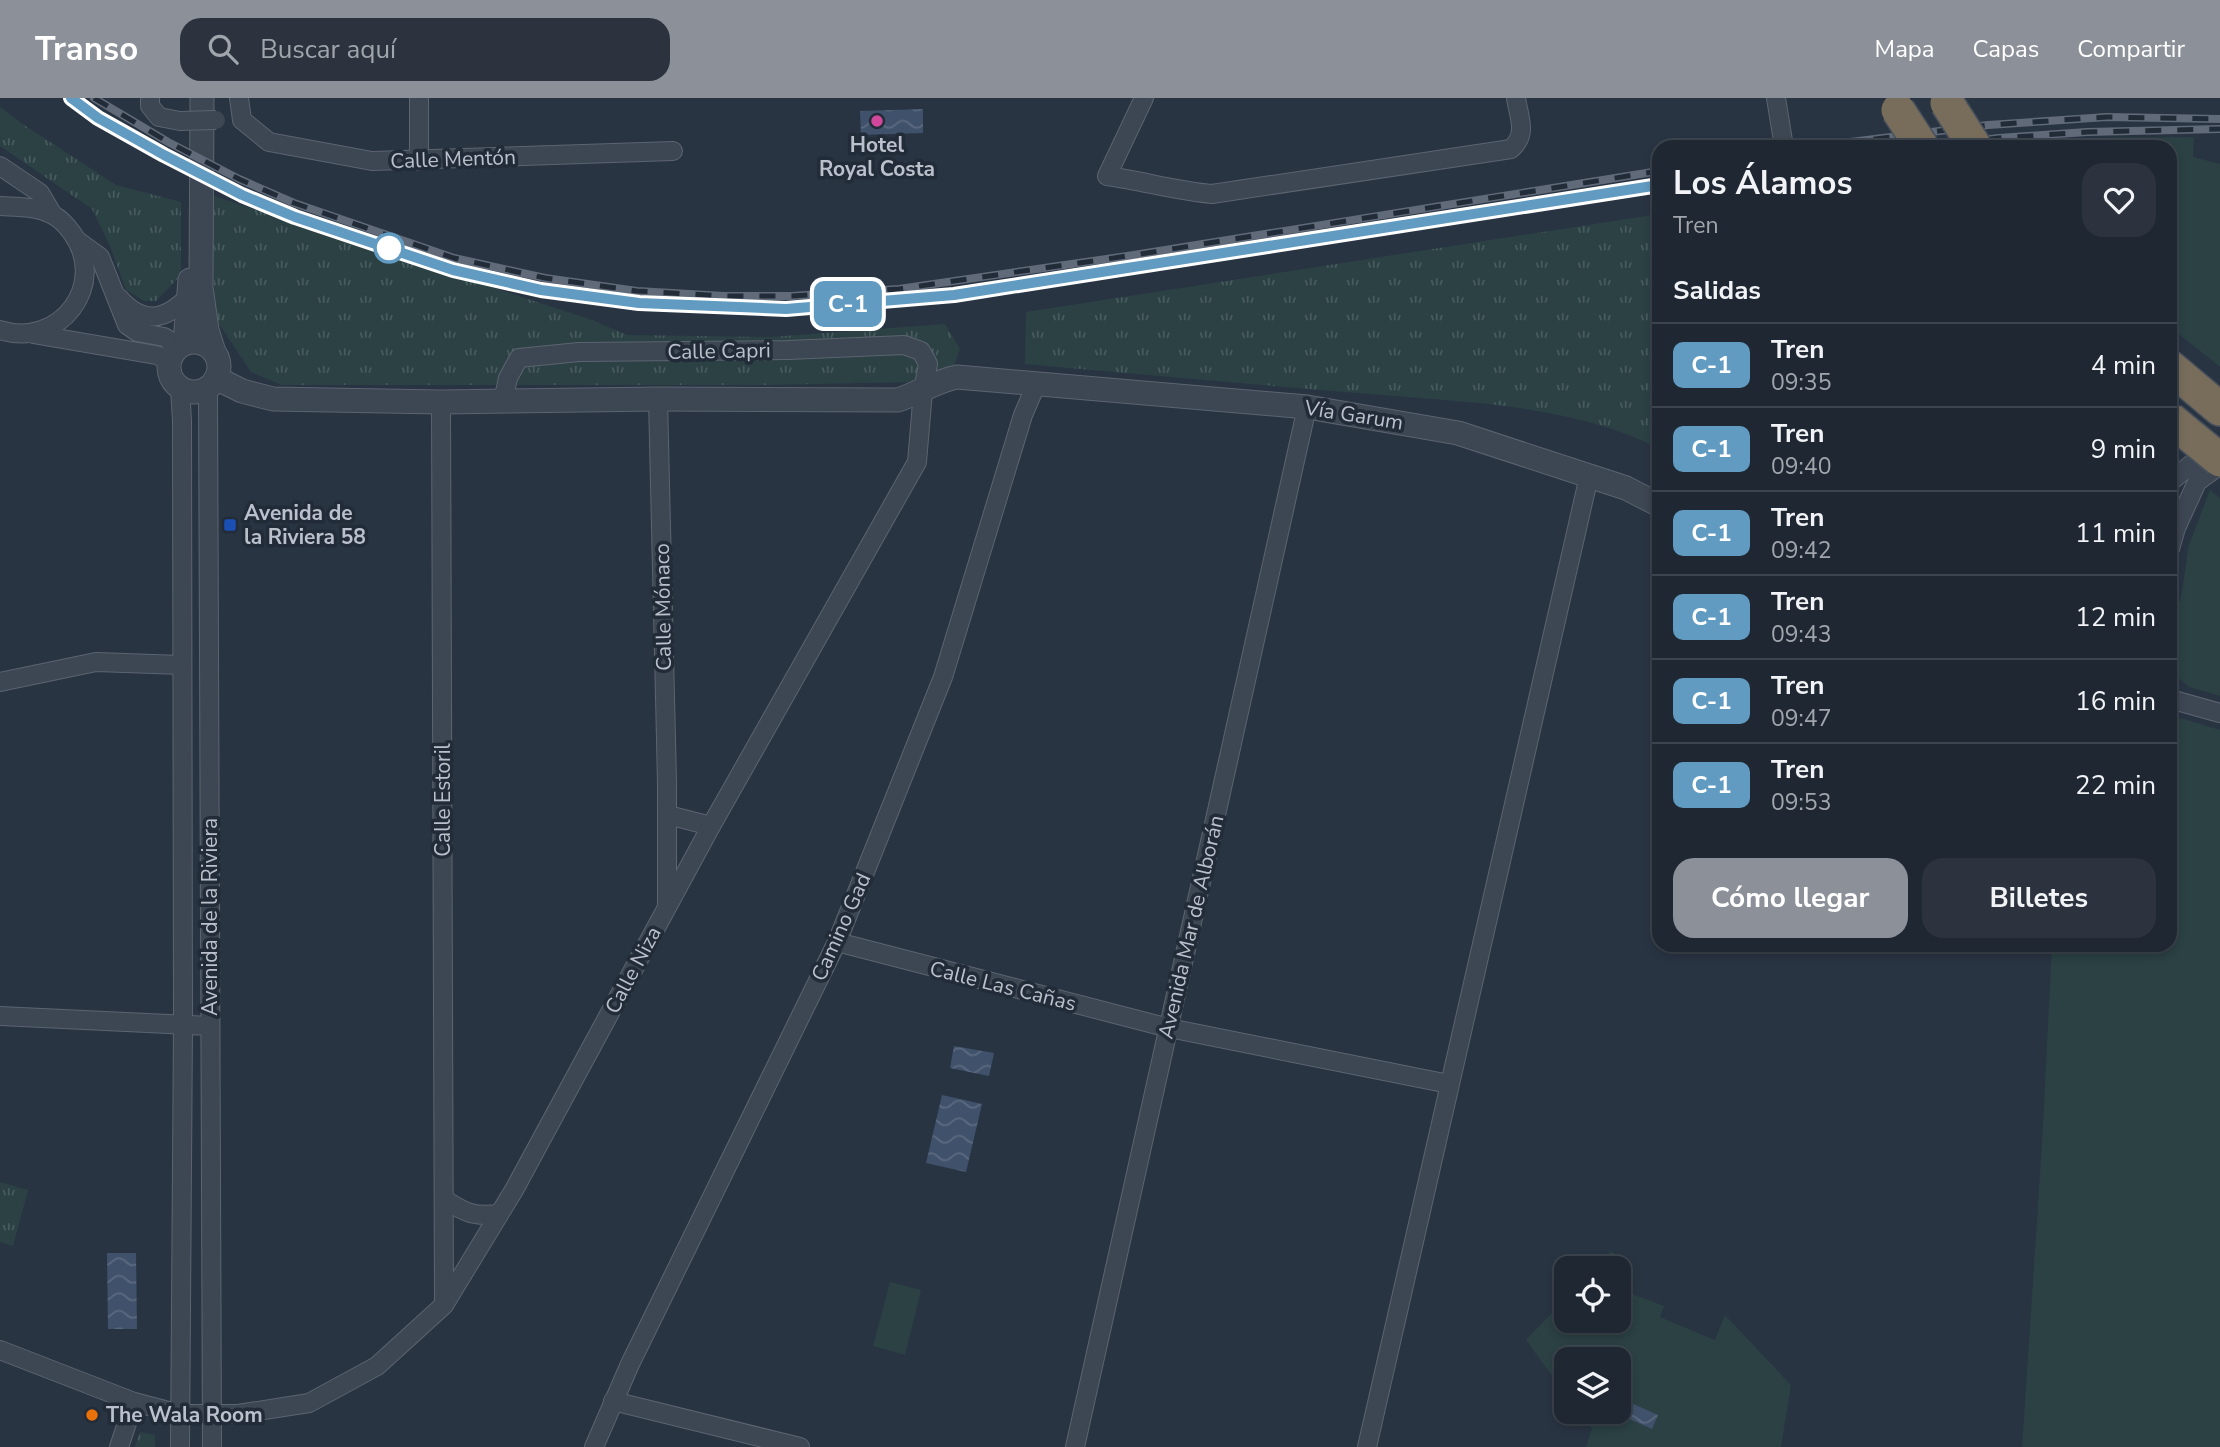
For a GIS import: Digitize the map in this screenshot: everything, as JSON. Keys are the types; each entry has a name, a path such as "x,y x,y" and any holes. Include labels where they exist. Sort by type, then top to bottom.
{"highway":[{"path":"1945,101 1970,140"},
{"path":"1895,104 1918,140"},
{"path":"2177,373 2209,401"},
{"path":"2177,425 2220,462"}],"street":[{"path":"150,98 150,106 159,117 180,121 242,120 239,98"},
{"path":"193,98 189,296 170,376 180,388 195,392 212,383 219,363 207,330 201,287 202,98"},
{"path":"419,98 419,161"},
{"path":"1144,98 1107,176 1181,191 1212,194 1511,149 1519,141 1521,129 1516,98"},
{"path":"1776,98 1783,140"},
{"name":"Calle Mentón","path":"242,120 269,142 372,161 673,150"},
{"path":"0,166 40,193 53,215"},
{"path":"4,208 35,208 53,215 66,225 78,241 100,257 127,325 137,332 164,337 178,349"},
{"path":"33,334 60,322 75,305 84,283 84,261 78,241"},
{"path":"114,291 129,309 145,317 166,315 189,296"},
{"path":"5,333 33,334 156,355 200,342 213,349"},
{"name":"Calle Capri","path":"503,401 508,378 519,358 579,352 788,350 904,345 921,351 928,364 923,391"},
{"path":"212,383 273,399 441,401 898,400 923,391 939,381 957,377 1036,385"},
{"name":"Avenida de la Riviera","path":"212,383 212,1447"},
{"name":"Vía Garum","path":"1036,385 1307,407 1458,433 1626,488 1652,501"},
{"name":"Camino Gad","path":"594,1447 613,1401 837,942 943,677 1023,415 1036,385"},
{"name":"Avenida de la Riviera","path":"180,388 183,1025 180,1447"},
{"name":"Calle Niza","path":"0,1350 134,1402 180,1414 239,1414 309,1403 377,1366 444,1305 499,1214 711,826 917,462 923,391"},
{"name":"Calle Mónaco","path":"658,399 668,815 667,907"},
{"name":"Calle Estoril","path":"441,401 444,1305"},
{"name":"Avenida Mar de Alborán","path":"1075,1447 1307,407"},
{"path":"2177,476 2220,440"},
{"path":"2177,526 2197,482 2220,462"},
{"path":"1367,1447 1589,476"},
{"path":"0,682 96,662 181,665"},
{"path":"2177,701 2220,713"},
{"path":"668,815 711,826"},
{"name":"Calle Las Cañas","path":"837,942 1169,1028 1449,1084"},
{"path":"0,1016 210,1026"},
{"path":"444,1199 463,1212 480,1216 499,1214"},
{"path":"613,1401 800,1447"},
{"path":"119,1447 134,1402"}],"green space":[{"path":"0,107 116,185 181,202 181,275 156,301 144,301 126,290 110,246 92,209 0,146"},
{"path":"2194,137 2193,157 2220,164 2220,367 2177,333 2177,140 2057,140"},
{"path":"211,195 592,320 627,335 771,337 945,324 960,349 952,372 910,382 766,385 282,385 251,372 215,318"},
{"path":"1652,215 1652,445 1587,422 1512,407 1025,364 1026,312"},
{"path":"2210,490 2220,498 2220,696 2189,687 2177,677 2177,609 2189,545"},
{"path":"2177,717 2220,730 2220,1447 2022,1447 2052,952 2177,952"},
{"path":"0,1182 28,1190 13,1246 0,1242"},
{"path":"890,1282 921,1290 905,1355 873,1346"},
{"path":"1631,1294 1664,1306 1660,1317 1715,1340 1725,1315 1791,1385 1781,1447 1586,1447 1592,1429 1588,1424 1631,1424 1631,1347 1554,1347 1554,1378 1526,1340 1554,1311 1554,1333 1631,1333"},
{"path":"140,1432 155,1435 155,1447 135,1447"}],"water":[{"path":"923,109 923,133 861,135 860,111"},
{"path":"954,1046 994,1053 989,1076 950,1068"},
{"path":"942,1095 982,1104 966,1172 926,1163"},
{"path":"107,1253 136,1253 137,1329 108,1329"},
{"path":"1631,1403 1658,1415 1652,1429 1631,1420"}],"railway":[{"path":"71,98 98,118 164,155 242,195 294,217 453,269 541,290 639,303 786,309 954,295 1652,185"},
{"path":"94,98 168,142 239,179 294,203 454,258 545,278 637,291 724,296 792,296 899,289 1134,255 1652,172"},
{"path":"1867,140 1988,125 2107,117 2220,119"},
{"path":"1982,140 2087,132 2220,129"}],"train":[{"name":"C-1","path":"71,98 98,118 164,155 242,195 295,217 453,270 541,290 639,303 786,309 954,295 1652,186"}],"place":[{"name":"Hotel Royal Costa","path":"877,121"},
{"name":"Avenida de la Riviera 58","path":"230,525"},
{"name":"The Wala Room","path":"92,1415"}]}
